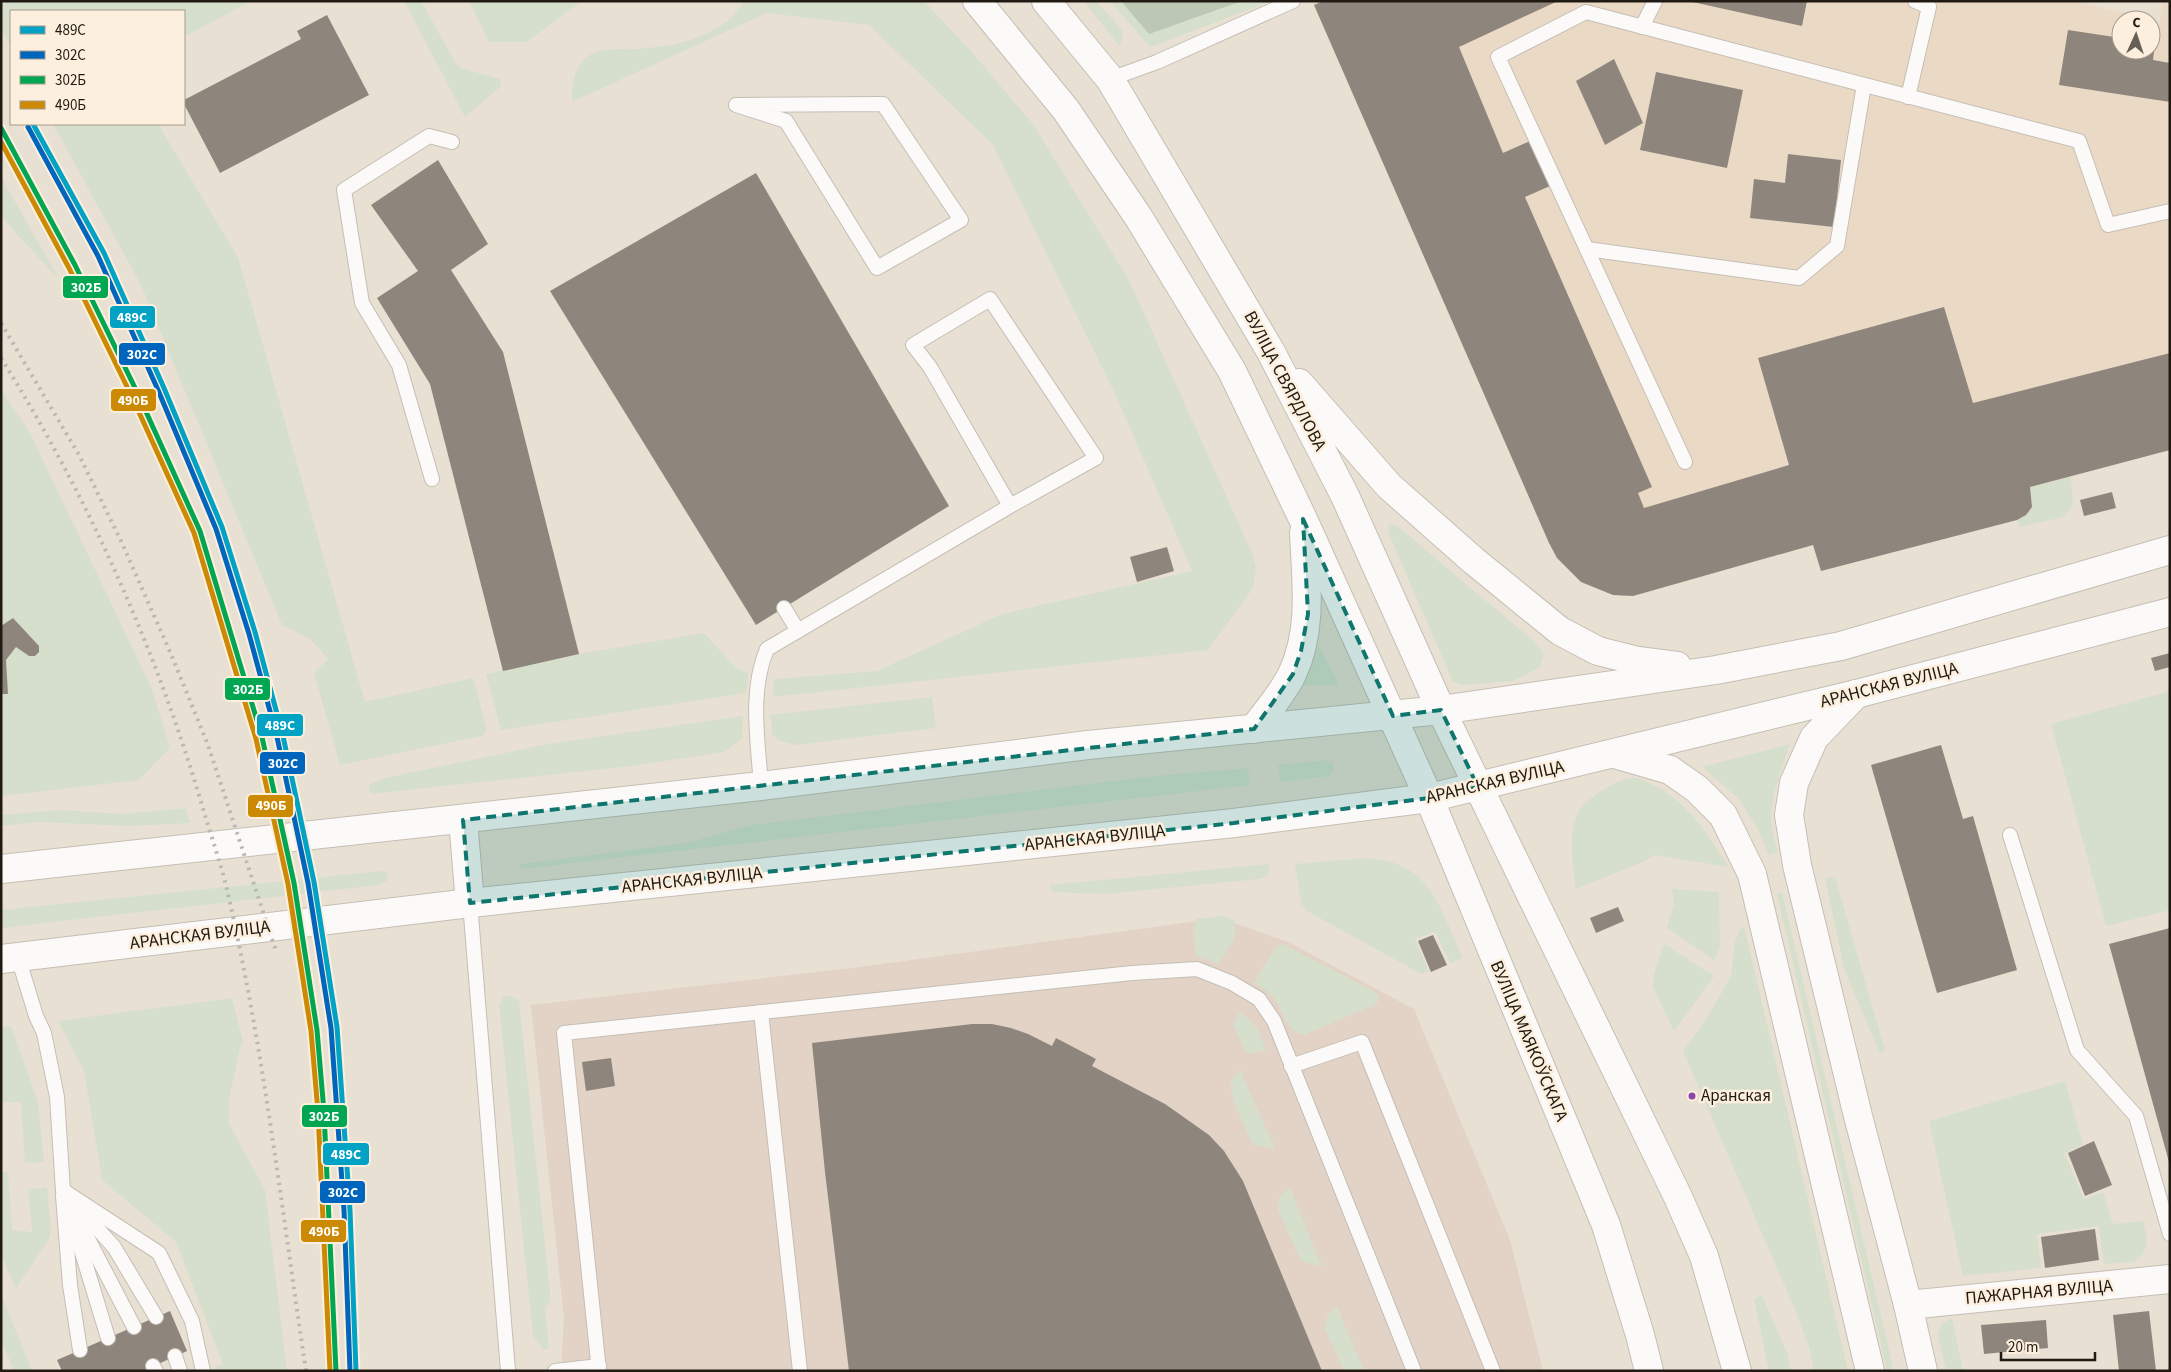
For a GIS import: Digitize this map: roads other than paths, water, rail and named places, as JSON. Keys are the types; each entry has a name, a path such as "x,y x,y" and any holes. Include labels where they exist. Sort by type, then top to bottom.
{"main road":[{"path":"977,1 1066,110 1139,218 1232,371 1303,519 1393,716"},
{"name":"ВУЛІЦА СВЯРДЛОВА","path":"1046,1 1110,79 1272,352 1345,496 1441,710 1478,787"},
{"path":"1272,352 1389,486 1560,631 1598,652 1638,662 1716,670"},
{"path":"1254,729 1293,674 1301,651 1308,614 1303,519"},
{"path":"1,869 463,820 761,786 1088,745 1393,716 1716,670 1841,646 2170,550"},
{"name":"АРАНСКАЯ ВУЛІЦА","path":"9,958 470,903 1234,823 1429,798 1856,694 2170,612"},
{"path":"1856,694 1814,738 1794,783 1789,815 1797,865 1923,1371"},
{"name":"ВУЛІЦА МАЯКОЎСКАГА","path":"1393,716 1429,798 1606,1226 1640,1335 1649,1371"},
{"path":"1613,754 1670,770 1697,789 1723,815 1752,874 1870,1371"},
{"path":"1478,787 1641,1119 1697,1239 1704,1256 1737,1371"},
{"path":"463,820 470,903"},
{"name":"ПАЖАРНАЯ ВУЛІЦА","path":"1908,1305 2170,1279"}],"lane":[{"path":"1110,79 1157,62 1293,1"},
{"path":"1642,27 1654,1"},
{"path":"1908,97 1929,7 1915,1"},
{"path":"1685,462 1498,57 1586,12 2079,141 2108,225 2170,211"},
{"path":"1587,249 1799,278 1837,246 1864,85"},
{"path":"883,104 961,220 877,268 786,121 736,105 883,104"},
{"path":"432,479 399,365 362,303 344,190 429,136 452,142"},
{"path":"761,786 756,708 761,663 768,649 1010,506 1096,458 990,299 913,345 930,367 1010,506"},
{"path":"784,608 798,631"},
{"path":"2010,835 2077,1050 2136,1116 2170,1234"},
{"path":"470,903 508,1371"},
{"path":"9,958 44,1034 57,1096 70,1285 80,1350"},
{"path":"555,1371 599,1368 564,1033 1132,972 1197,969 1232,983 1259,999 1274,1021 1414,1371"},
{"path":"761,1012 800,1371"},
{"path":"1291,1066 1362,1042 1493,1371"},
{"path":"63,1191 114,1247 156,1317"},
{"path":"63,1191 134,1327"},
{"path":"63,1191 108,1338"},
{"path":"63,1191 159,1253 192,1321 203,1371"},
{"path":"175,1356 180,1371"}],"railway":[{"path":"1,323 79,455 121,541 171,654 208,745 276,951"},
{"path":"1,358 63,466 118,578 165,694 186,753 220,863 241,953 252,1012 306,1371"}],"place":[{"name":"Аранская","path":"1692,1096"}]}
